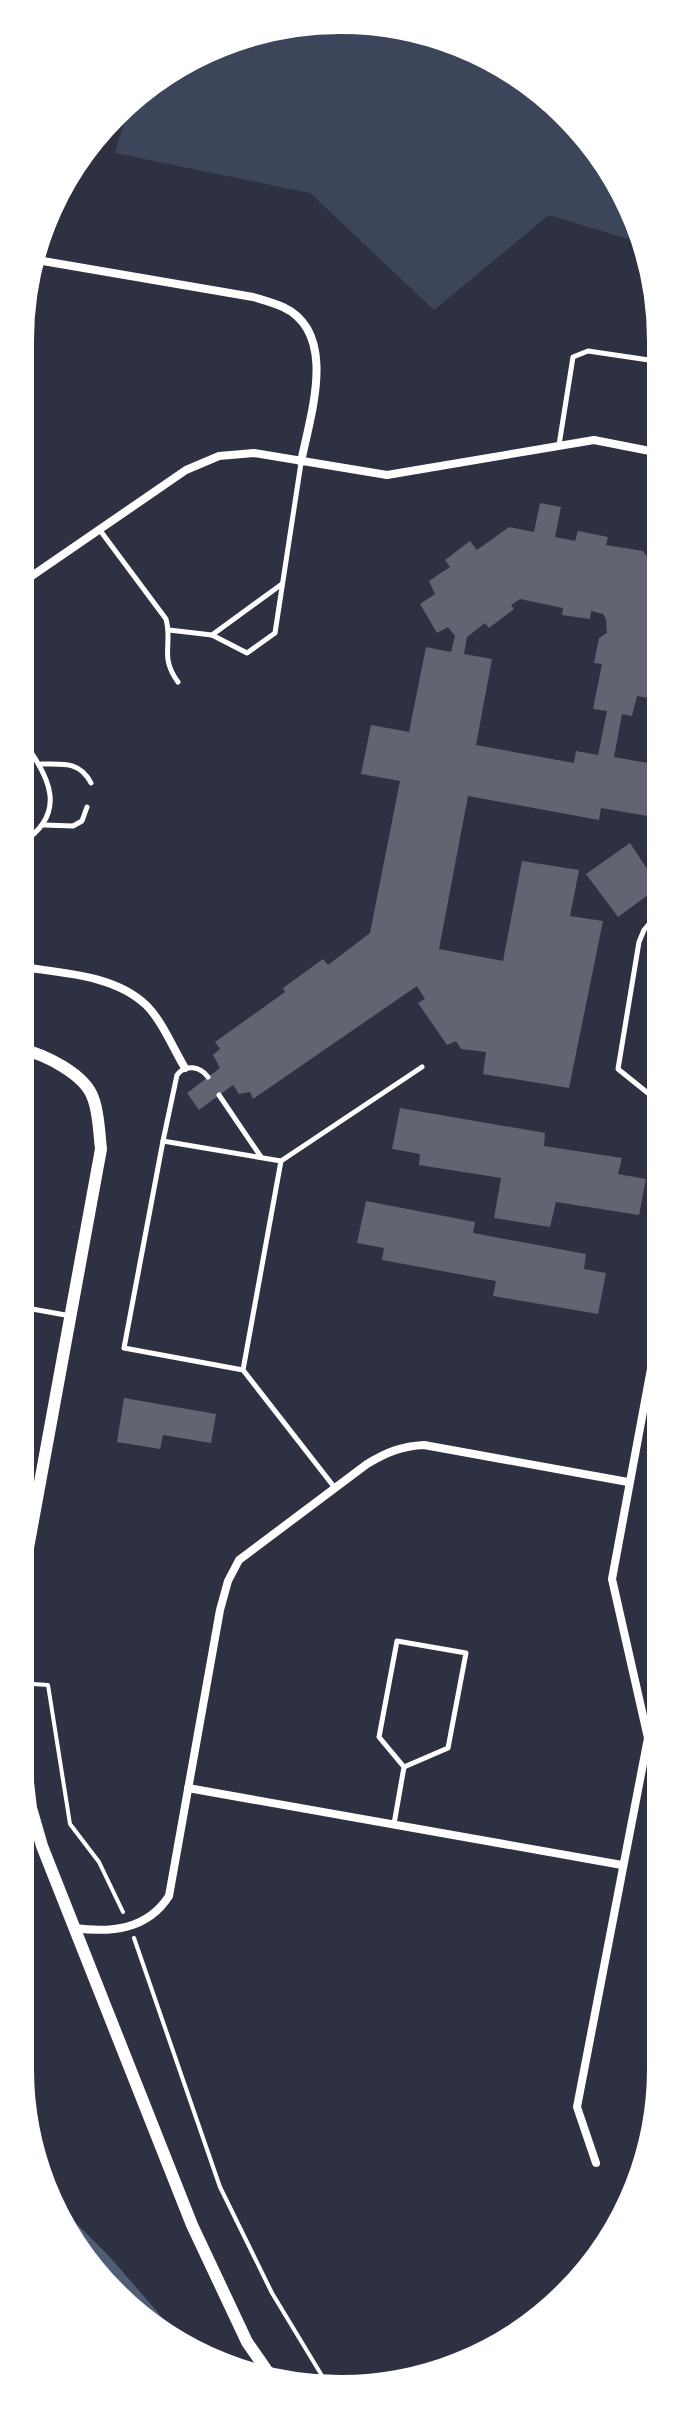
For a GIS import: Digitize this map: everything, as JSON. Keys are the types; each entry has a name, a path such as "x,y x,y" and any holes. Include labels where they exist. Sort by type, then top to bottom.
{"street":[{"path":"43,261 253,297 285,308 305,326 317,353 316,382 301,462"},
{"path":"32,576 186,470 219,456 254,453 387,475 594,440 649,451"},
{"path":"32,969 80,977 127,990 148,1006 185,1068"},
{"path":"32,1051 72,1072 93,1095 101,1149 32,1526"},
{"path":"596,2163 577,2107 648,1738 612,1579 649,1376"},
{"path":"74,1928 99,1931 145,1921 161,1909 169,1896 220,1610 232,1569 239,1560 386,1452 403,1446 424,1445 628,1482"},
{"path":"188,1788 622,1865"},
{"path":"32,1811 42,1846 192,2225 247,2342 264,2367"}],"lane":[{"path":"559,445 573,357 588,351 649,360"},
{"path":"169,630 212,635 247,653 275,633 301,462"},
{"path":"99,529 166,619 169,630 166,641 167,668 178,682"},
{"path":"212,635 282,584"},
{"path":"32,753 40,764 51,800 49,817 32,837"},
{"path":"40,764 72,764 85,772 91,783"},
{"path":"43,825 73,826 82,821 87,807"},
{"path":"649,924 639,942 618,1069 649,1094"},
{"path":"163,1141 281,1161 422,1067"},
{"path":"208,1077 199,1069 185,1068 177,1075 124,1348 243,1370 336,1489"},
{"path":"219,1095 261,1158"},
{"path":"243,1370 281,1161"},
{"path":"32,1309 71,1316"},
{"path":"394,1824 404,1767 379,1737 397,1641 466,1653 448,1748 404,1767"}],"path":[{"path":"32,1684 48,1685 70,1824 99,1862 130,1926 220,2187 272,2293 322,2376"}],"shaded area":[{"path":"320,33 361,33 401,38 459,55 495,73 559,122 608,186 633,241 549,215 434,310 310,193 115,153 125,120 169,84 222,55 280,38"},
{"path":"70,2217 169,2325 122,2287 84,2240"}],"building":[{"path":"540,503 561,507 555,537 575,541 578,531 608,537 606,545 643,551 649,559 649,698 637,696 632,716 622,714 614,757 649,763 649,816 601,808 599,820 468,796 439,949 503,961 522,861 579,870 570,916 603,921 569,1088 483,1074 486,1052 461,1049 456,1041 447,1045 418,1003 425,999 417,986 253,1099 250,1092 239,1094 233,1085 199,1110 187,1093 220,1068 213,1055 220,1049 215,1042 285,992 283,988 323,959 328,965 370,933 400,781 361,774 371,725 409,732 426,647 451,652 455,636 448,627 437,633 420,604 435,594 429,581 450,567 445,560 470,541 477,550 509,527 534,532","holes":["520,599 563,608 562,615 590,619 591,611 603,614 606,619 607,633 599,638 594,663 602,664 593,709 607,711 598,755 576,751 574,763 476,745 492,659 464,654 467,637 485,623 489,628 514,609 511,605"]},
{"path":"630,843 649,872 649,894 618,917 586,874"},
{"path":"400,1108 545,1133 544,1146 622,1158 618,1174 646,1179 639,1215 556,1202 550,1227 494,1218 501,1178 419,1165 420,1154 392,1149"},
{"path":"366,1201 475,1222 473,1233 586,1254 584,1269 606,1273 598,1314 493,1296 496,1281 382,1260 384,1248 357,1243"},
{"path":"124,1398 216,1414 211,1443 163,1435 160,1449 117,1442"}]}
